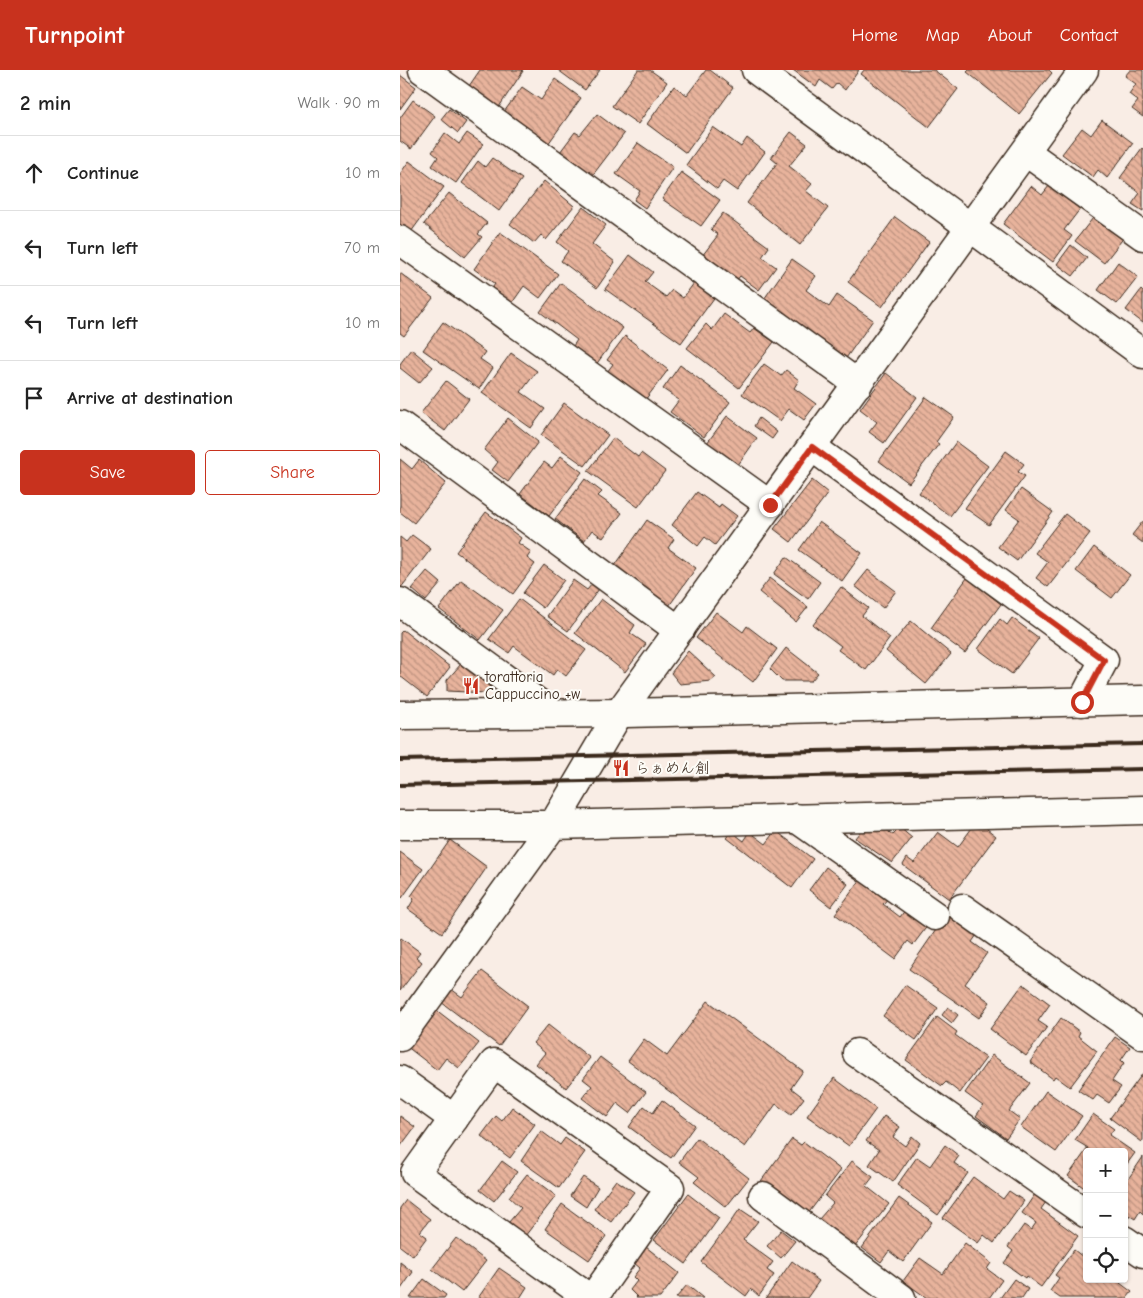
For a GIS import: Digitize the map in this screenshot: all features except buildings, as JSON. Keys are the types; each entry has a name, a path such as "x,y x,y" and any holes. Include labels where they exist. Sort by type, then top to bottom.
{"street":[{"path":"423,70 858,384"},
{"path":"756,70 1143,354"},
{"path":"402,1031 553,824 619,713 1026,152 1079,72"},
{"path":"1026,152 1143,236"},
{"path":"400,240 770,505"},
{"path":"400,425 673,626 681,628"},
{"path":"812,447 1104,660 1082,702"},
{"path":"400,602 552,713"},
{"path":"400,715 619,713 1143,700"},
{"path":"400,825 553,824 1132,811 1143,827"},
{"path":"796,818 935,916"},
{"path":"962,908 1143,1035"},
{"path":"857,1053 1083,1211"},
{"path":"494,1063 670,1188 591,1298 415,1173 494,1063"},
{"path":"400,1080 454,1119"},
{"path":"762,1196 900,1298"},
{"path":"1128,1243 1143,1253"}],"railway":[{"path":"400,760 1143,744"},
{"path":"400,785 1143,769"}],"place":[{"name":"torattoria Cappuccino +w","path":"471,686"},
{"name":"らぁめん創","path":"621,768"}],"route":[{"path":"770,505 812,447 1104,660 1082,702"}]}
